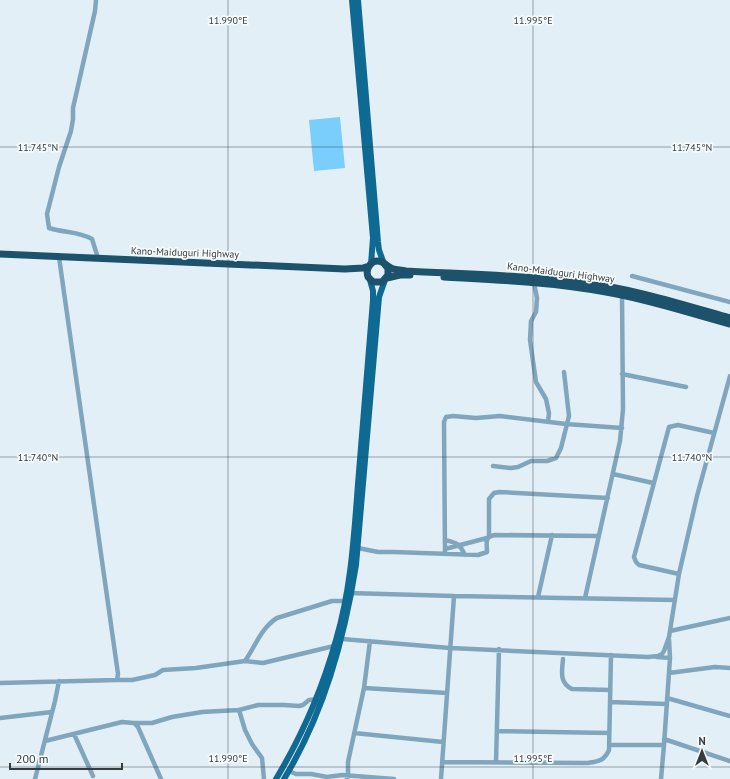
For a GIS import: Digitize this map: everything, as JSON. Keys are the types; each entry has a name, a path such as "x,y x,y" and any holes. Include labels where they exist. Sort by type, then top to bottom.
{"highway":[{"name":"Kano-Maiduguri Highway","path":"0,254 59,259 353,272 369,279"},
{"name":"Kano-Maiduguri Highway","path":"0,259 98,258 340,269 363,268 370,265"},
{"path":"379,262 385,265 388,272 386,279 379,283 369,279 367,270 370,265 379,262"},
{"name":"Kano-Maiduguri Highway","path":"385,265 406,271 508,275 580,282 633,292 728,321"},
{"name":"Kano-Maiduguri Highway","path":"386,279 400,275 579,287 622,295 728,321"}],"main road":[{"path":"352,0 372,238 370,265"},
{"path":"358,0 378,242 379,250 385,265"},
{"path":"276,779 294,747 317,699 334,646 345,602 349,593 373,300 373,291 369,279"},
{"path":"284,779 318,713 342,639 358,548 379,297 381,286 386,279"}],"street":[{"path":"96,0 95,11 73,108 71,131 59,167 47,214 49,228 59,231 83,234 92,239 98,258"},
{"path":"59,259 110,613 118,674 117,680"},
{"path":"632,276 730,302"},
{"path":"534,283 537,298 536,312 531,321 530,340 536,382 546,399 549,413 548,422"},
{"path":"585,598 608,498 622,428 622,295"},
{"path":"493,466 511,468 531,462 552,460 556,458 561,448 569,416 564,372"},
{"path":"622,374 686,387"},
{"path":"661,779 670,658 669,638 679,574 697,496 730,376"},
{"path":"445,551 444,422 446,418 453,416 476,418 500,416 566,424 622,428"},
{"path":"679,574 639,566 634,557 669,427 678,425 714,433"},
{"path":"613,474 653,483"},
{"path":"358,548 378,552 445,551 465,555 478,555 487,552 489,499 494,493 499,492 608,498"},
{"path":"445,551 488,537 500,535 599,536"},
{"path":"538,597 552,535"},
{"path":"445,540 457,543 465,555"},
{"path":"349,593 675,600"},
{"path":"441,779 454,596"},
{"path":"245,661 270,622 277,618 332,601 345,602"},
{"path":"670,631 730,618"},
{"path":"653,657 658,656 664,651 669,638"},
{"path":"342,639 450,648 499,649 670,658"},
{"path":"348,777 348,762 364,688 370,642"},
{"path":"0,683 132,680 155,675 164,670 196,668 245,661 263,663 334,646"},
{"path":"496,762 499,649"},
{"path":"442,762 588,763 606,757 609,750 611,655"},
{"path":"563,659 562,679 568,687 572,689 610,690"},
{"path":"669,673 715,667 730,668"},
{"path":"35,779 59,681"},
{"path":"364,688 447,693"},
{"path":"667,698 730,716"},
{"path":"45,741 122,722 152,723 172,717 202,712 239,710 258,705 299,706 303,705 309,700 317,699"},
{"path":"610,702 667,704"},
{"path":"239,710 245,730 252,744 262,758 264,779"},
{"path":"0,718 52,712"},
{"path":"134,723 138,727 161,779"},
{"path":"497,731 609,733"},
{"path":"354,733 443,742"},
{"path":"74,734 93,776"},
{"path":"664,739 730,761"},
{"path":"609,745 664,745"},
{"path":"289,771 294,777 311,774 327,777 394,779"}],"shaded area":[{"path":"340,117 345,168 314,171 309,120"}]}
